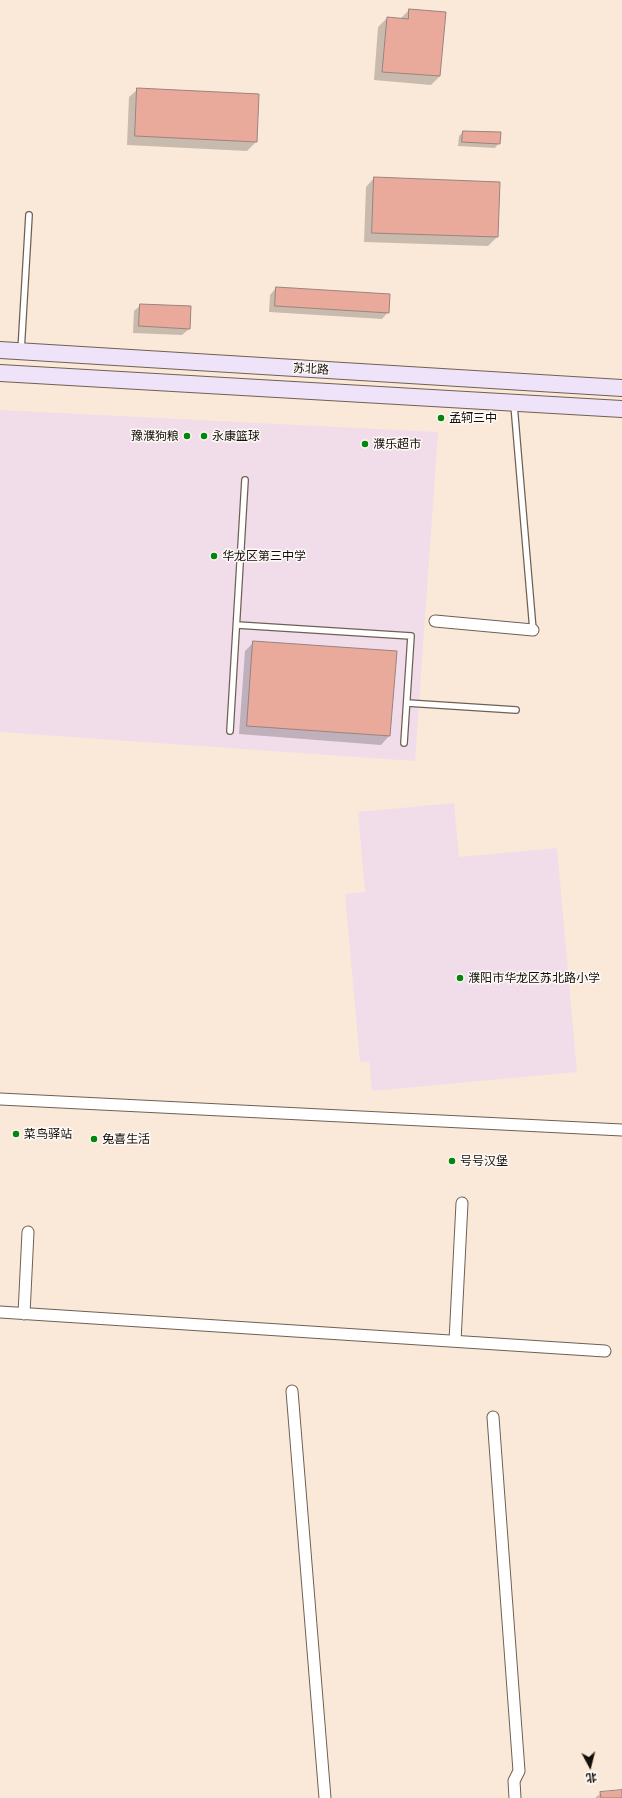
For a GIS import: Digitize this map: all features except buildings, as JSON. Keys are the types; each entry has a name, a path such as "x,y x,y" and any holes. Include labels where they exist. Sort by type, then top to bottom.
{"main road":[{"name":"苏北路","path":"0,350 622,388"},
{"name":"苏北路","path":"0,373 622,409"}],"street":[{"path":"435,621 533,630"},
{"path":"0,1099 622,1130"},
{"path":"455,1341 462,1203"},
{"path":"24,1314 28,1232"},
{"path":"0,1312 605,1351"},
{"path":"292,1391 325,1798"},
{"path":"493,1417 519,1771 514,1781 515,1798"}],"lane":[{"path":"20,352 29,215"},
{"path":"514,403 533,630"},
{"path":"230,731 245,480"},
{"path":"237,624 412,636 404,743"},
{"path":"407,703 516,710"}],"shaded area":[{"name":"华龙区第三中学","path":"0,410 438,432 415,761 0,732"},
{"name":"濮阳市华龙区苏北路小学","path":"454,803 459,857 557,848 577,1072 372,1091 369,1061 360,1062 345,894 365,892 358,812"}],"place":[{"name":"孟轲三中","path":"441,418"},
{"name":"豫濮狗粮","path":"187,436"},
{"name":"永康篮球","path":"204,436"},
{"name":"濮乐超市","path":"365,444"},
{"name":"华龙区第三中学","path":"214,556"},
{"name":"濮阳市华龙区苏北路小学","path":"460,978"},
{"name":"菜鸟驿站","path":"16,1134"},
{"name":"兔喜生活","path":"94,1139"},
{"name":"号号汉堡","path":"452,1161"}]}
